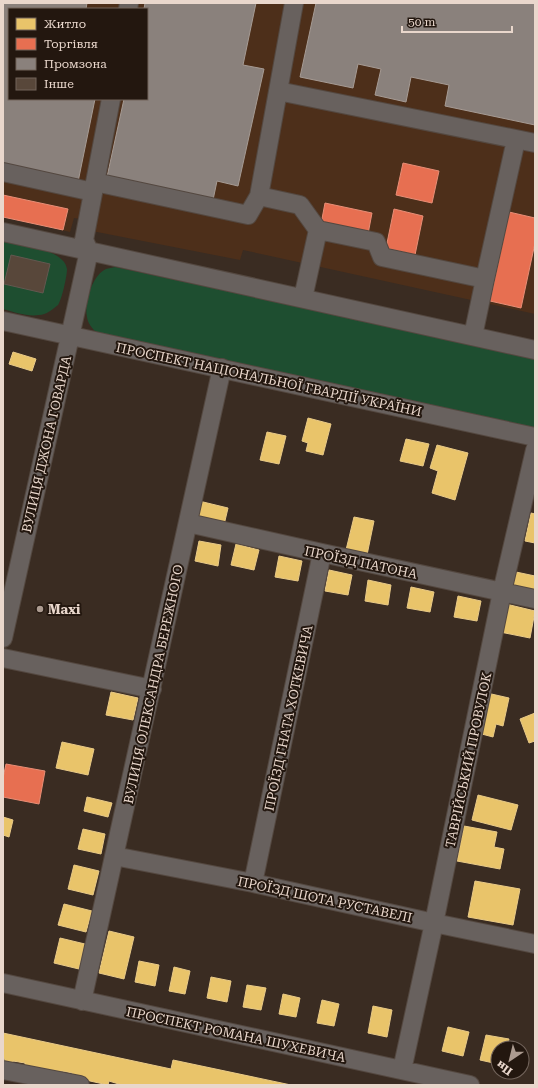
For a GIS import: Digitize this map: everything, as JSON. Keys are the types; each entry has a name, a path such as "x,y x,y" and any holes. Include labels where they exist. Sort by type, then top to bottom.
{"street":[{"path":"3,172 248,215 259,196 294,3"},
{"path":"278,91 535,144"},
{"path":"89,251 84,240 111,100"},
{"path":"473,336 516,140"},
{"path":"259,196 300,205 318,230 376,242 382,257 485,279"},
{"path":"303,298 318,230"},
{"path":"3,232 535,350"},
{"name":"ВУЛИЦЯ ДЖОНА ГОВАРДА","path":"3,638 89,251"},
{"name":"ПРОСПЕКТ НАЦІОНАЛЬНОЇ ГВАРДІЇ УКРАЇНИ","path":"3,321 535,437"},
{"name":"ВУЛИЦЯ ОЛЕКСАНДРА БЕРЕЖНОГО","path":"82,1001 222,368"},
{"name":"ТАВРІЙСЬКИЙ ПРОВУЛОК","path":"402,1070 434,923 502,592 535,450"},
{"name":"ПРОЇЗД ПАТОНА","path":"188,523 535,599"},
{"name":"ПРОЇЗД ГНАТА ХОТКЕВИЧА","path":"253,883 322,553"},
{"path":"3,658 152,689"},
{"name":"ПРОЇЗД ШОТА РУСТАВЕЛІ","path":"114,856 253,883 535,944"},
{"name":"ПРОСПЕКТ РОМАНА ШУХЕВИЧА","path":"3,984 402,1070 435,1081 470,1085"},
{"path":"7,1075 80,1085"}],"shaded area":[{"path":"3,3 535,3 535,314 243,250 240,260 92,231 93,221 74,218 70,232 3,217"}],"green space":[{"path":"3,241 50,252 63,261 67,268 67,272 63,293 60,302 52,310 42,315 30,315 3,309"},
{"path":"115,267 535,357 535,428 97,333 90,326 86,311 90,290 101,272"}],"building: Житло":[{"path":"13,352 36,359 32,371 9,364"},
{"path":"308,418 331,424 323,455 306,451 308,443 302,441"},
{"path":"267,432 286,436 279,464 260,460"},
{"path":"406,439 429,444 423,466 400,461"},
{"path":"437,445 468,453 455,500 432,493 438,471 430,468"},
{"path":"199,501 228,508 224,525 195,518"},
{"path":"531,513 535,514 535,543 525,541"},
{"path":"354,517 374,521 367,555 346,550"},
{"path":"199,541 221,545 218,566 195,561"},
{"path":"236,544 259,550 254,570 231,565"},
{"path":"279,556 302,561 298,581 275,577"},
{"path":"329,570 352,575 348,595 325,591"},
{"path":"516,572 535,576 535,591 513,586"},
{"path":"368,580 391,585 388,605 365,601"},
{"path":"411,587 434,592 430,612 407,608"},
{"path":"458,596 481,601 477,621 454,617"},
{"path":"506,604 535,611 530,638 500,632"},
{"path":"111,692 138,698 133,720 106,715"},
{"path":"487,693 509,698 503,726 496,724 493,737 478,733"},
{"path":"535,713 535,741 529,743 520,719"},
{"path":"62,742 94,749 88,775 56,768"},
{"path":"478,795 518,805 511,830 472,820"},
{"path":"87,797 112,803 108,817 84,811"},
{"path":"3,817 13,820 9,837 3,835"},
{"path":"464,826 497,832 494,847 504,849 500,869 457,861"},
{"path":"83,829 105,834 101,854 78,849"},
{"path":"74,865 99,871 93,895 68,889"},
{"path":"475,881 520,889 513,925 468,917"},
{"path":"64,904 92,911 86,932 58,925"},
{"path":"109,931 134,937 124,979 99,973"},
{"path":"60,938 85,944 79,969 54,963"},
{"path":"139,961 159,965 155,986 135,982"},
{"path":"174,967 190,971 185,994 169,991"},
{"path":"211,977 231,981 227,1002 207,998"},
{"path":"247,985 266,988 261,1010 243,1007"},
{"path":"283,994 300,998 296,1017 279,1014"},
{"path":"322,1000 339,1004 334,1026 317,1023"},
{"path":"373,1006 392,1010 387,1037 368,1033"},
{"path":"448,1027 469,1032 463,1056 442,1051"},
{"path":"3,1033 171,1069 173,1060 291,1085 122,1085 109,1081 108,1085 72,1077 72,1073 61,1071 61,1074 25,1067 25,1063 13,1061 13,1064 4,1062"},
{"path":"486,1035 509,1039 490,1040 490,1062 480,1060"}],"building: Торгівля":[{"path":"403,163 439,171 432,203 396,195"},
{"path":"3,195 68,209 63,230 3,217"},
{"path":"325,203 372,213 368,234 321,224"},
{"path":"394,209 423,216 415,255 386,248"},
{"path":"509,212 535,218 535,243 521,308 490,301"},
{"path":"6,764 45,771 39,804 3,797 3,778"}],"building: Промзона":[{"path":"3,3 87,3 86,8 8,8 8,100 95,100 78,182 3,167"},
{"path":"145,3 256,3 243,65 264,69 238,186 217,181 213,200 107,177 124,100 148,100 148,8 144,8"},
{"path":"316,3 535,3 535,125 445,106 449,85 411,77 406,102 375,95 381,69 358,64 353,88 300,77"}],"building: Інше":[{"path":"11,255 50,264 43,293 4,284"}],"place":[{"name":"Maxi","path":"40,609"}]}
